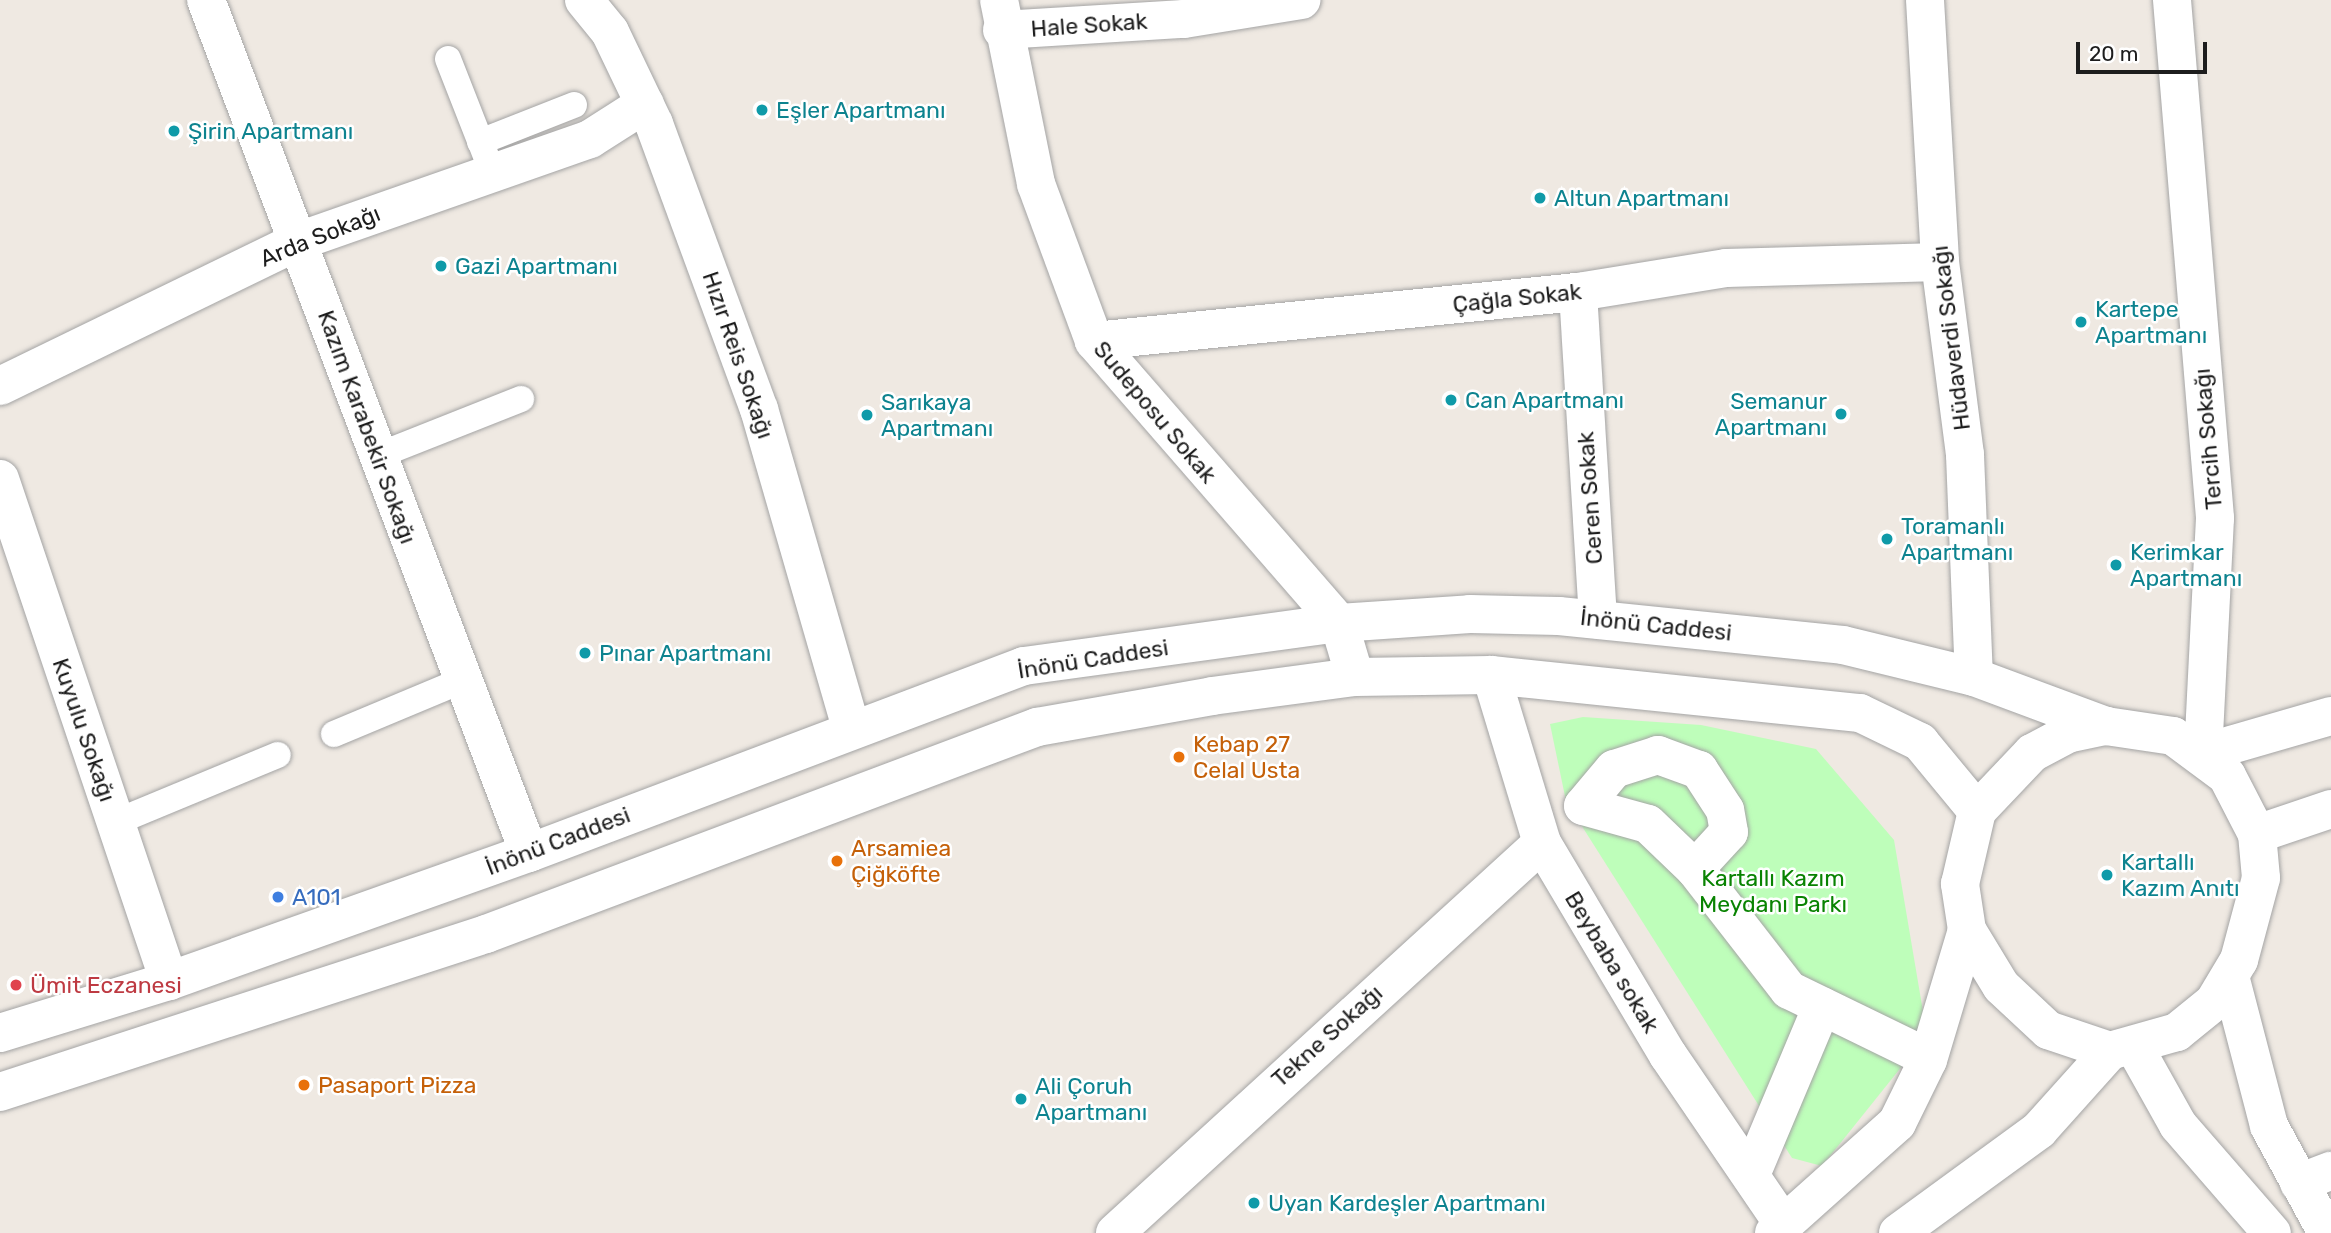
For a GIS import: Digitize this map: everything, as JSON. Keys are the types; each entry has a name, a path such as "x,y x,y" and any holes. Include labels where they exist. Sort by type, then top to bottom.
{"street":[{"name":"Kazım Karabekir Sokağı","path":"206,0 299,241 461,681 529,853"},
{"name":"Hızır Reis Sokağı","path":"583,0 610,32 645,104 759,410 851,728"},
{"name":"Hale Sokak","path":"1000,15 1184,19 1301,0"},
{"name":"Hüdaverdi Sokağı","path":"1925,0 1940,262 1965,455 1974,677"},
{"name":"Tercih Sokağı","path":"2172,0 2215,518 2203,753"},
{"name":"Sudeposu Sokak","path":"1000,15 1036,184 1094,341 1339,623"},
{"name":"Arda Sokağı","path":"0,386 299,241 486,157 590,139 645,104"},
{"name":"Çağla Sokak","path":"1094,341 1578,292 1726,268 1940,262"},
{"name":"Ceren Sokak","path":"1578,292 1598,619"},
{"name":"Kuyulu Sokağı","path":"4,506 116,822 169,981"},
{"name":"İnönü Caddesi","path":"0,1033 169,981 529,853 851,728 1024,666 1339,623 1470,614 1598,619 1843,645 1974,677 2106,726 2173,736 2203,753 2245,803 2257,834 2261,878 2230,976 2214,1002 2177,1032 2123,1049"},
{"path":"1339,623 1355,677"},
{"path":"0,1092 486,934 1037,727 1355,677 1491,675 1860,713 1920,742 1977,811 1960,884 1968,930 2001,986 2048,1031 2123,1049 2259,1229"},
{"name":"Beybaba sokak","path":"1491,675 1542,843 1668,1055 1751,1175 1779,1229"},
{"path":"2203,753 2331,716"},
{"name":"İnönü Caddesi","path":"1977,811 2032,753 2067,734 2106,726"},
{"path":"2257,834 2331,809"},
{"name":"Tekne Sokağı","path":"1115,1233 1542,843"},
{"path":"1695,869 1790,990 1914,1051"},
{"path":"1779,1229 1897,1123 1928,1060 1968,930"},
{"path":"2230,976 2269,1126 2315,1177 2327,1233"},
{"path":"1751,1175 1822,1006"},
{"path":"1898,1233 2039,1130 2123,1049"}],"lane":[{"path":"448,59 486,157 574,105"},
{"path":"377,456 521,399"},
{"path":"334,734 461,681"},
{"path":"116,822 278,755"}],"green space":[{"name":"Kartallı Kazım Meydanı Parkı","path":"1583,717 1701,725 1816,749 1894,840 1927,1035 1822,1166 1792,1158 1566,801 1550,724"}],"place":[{"name":"Eşler Apartmanı","path":"762,110"},
{"name":"Şirin Apartmanı","path":"174,131"},
{"name":"Altun Apartmanı","path":"1540,198"},
{"name":"Gazi Apartmanı","path":"441,266"},
{"name":"Kartepe Apartmanı","path":"2081,322"},
{"name":"Can Apartmanı","path":"1451,400"},
{"name":"Semanur Apartmanı","path":"1841,414"},
{"name":"Sarıkaya Apartmanı","path":"867,415"},
{"name":"Toramanlı Apartmanı","path":"1887,539"},
{"name":"Kerimkar Apartmanı","path":"2116,565"},
{"name":"Pınar Apartmanı","path":"585,653"},
{"name":"Kebap 27 Celal Usta","path":"1179,757"},
{"name":"Arsamiea Çiğköfte","path":"837,861"},
{"name":"Kartallı Kazım Anıtı","path":"2107,875"},
{"name":"A101","path":"278,897"},
{"name":"Ümit Eczanesi","path":"16,985"},
{"name":"Pasaport Pizza","path":"304,1085"},
{"name":"Ali Çoruh Apartmanı","path":"1021,1099"},
{"name":"Uyan Kardeşler Apartmanı","path":"1254,1203"}]}
